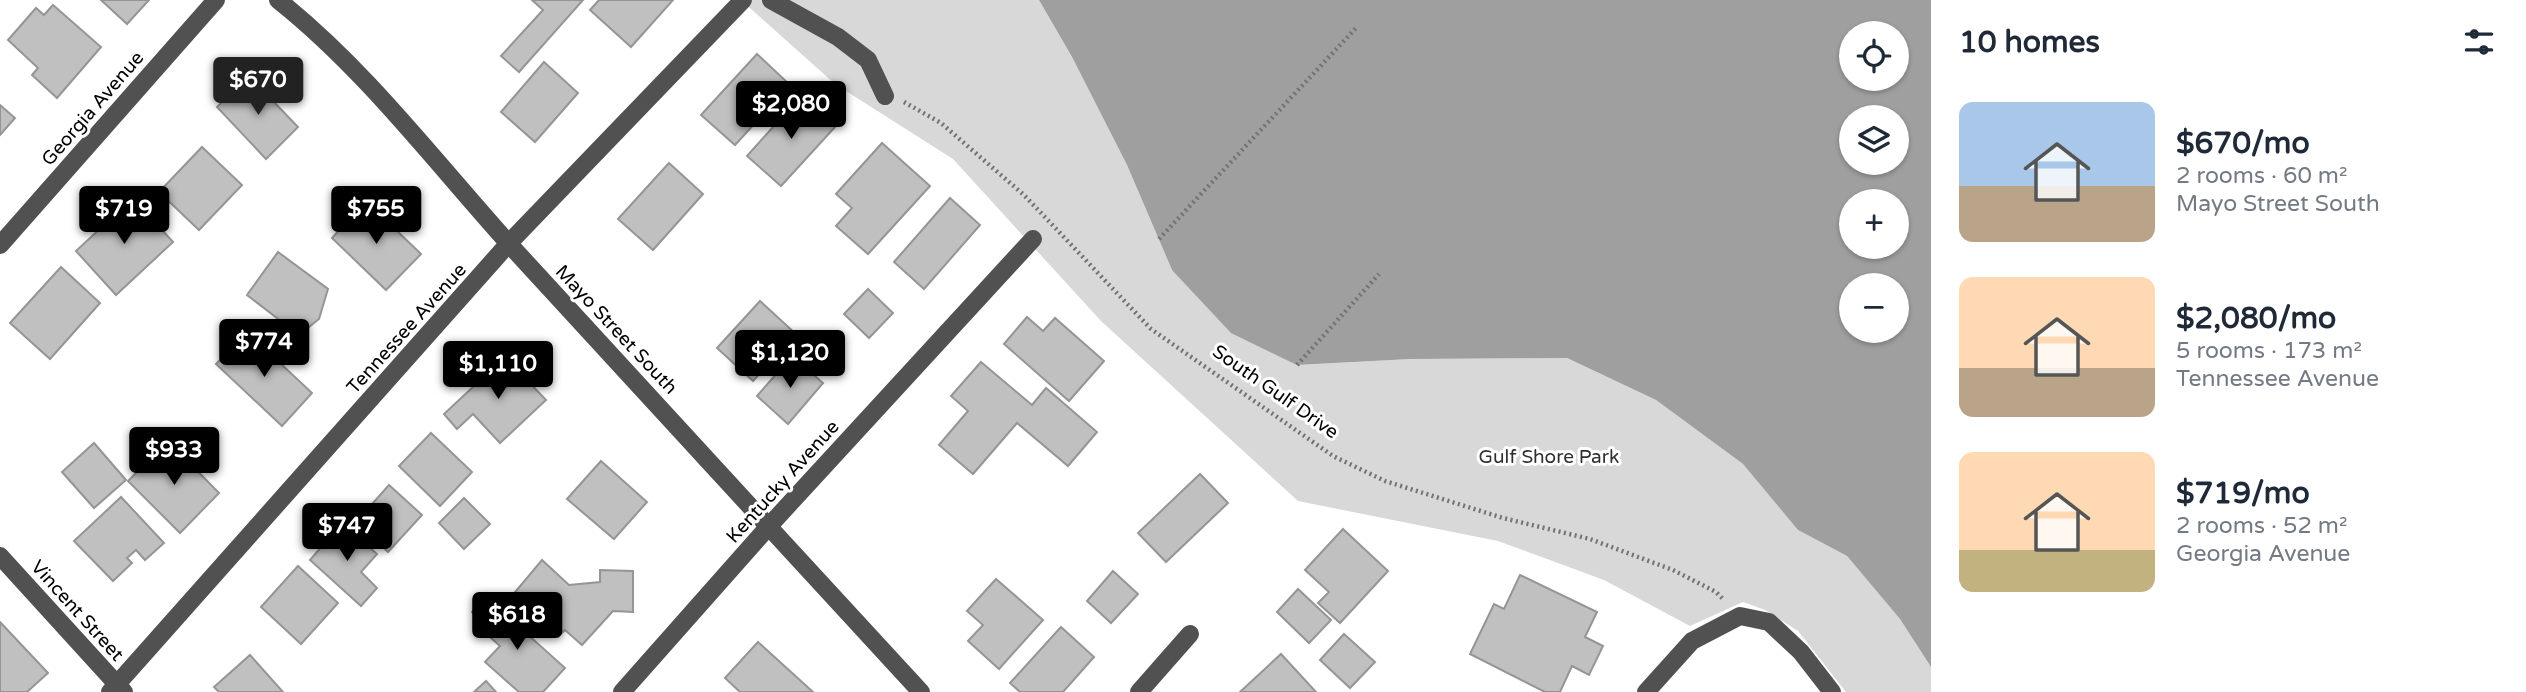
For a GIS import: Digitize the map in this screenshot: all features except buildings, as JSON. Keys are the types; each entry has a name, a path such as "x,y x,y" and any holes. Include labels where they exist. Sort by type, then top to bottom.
{"street":[{"name":"Georgia Avenue","path":"0,245 216,0"},
{"name":"Mayo Street South","path":"278,0 361,78 921,692"},
{"name":"Tennessee Avenue","path":"117,689 509,243 743,0"},
{"path":"771,0 838,37 868,60 885,96"},
{"name":"Kentucky Avenue","path":"622,692 769,526 1033,239"},
{"name":"Vincent Street","path":"0,556 117,689"},
{"path":"1646,692 1692,642 1740,616 1769,622 1801,652 1832,692"},
{"path":"1139,692 1190,634"}],"path":[{"path":"1159,239 1357,27"},
{"name":"South Gulf Drive","path":"885,96 905,102 941,123 1024,195 1152,329 1333,456 1385,481 1503,518 1590,539 1673,570 1716,592 1740,616"},
{"path":"1297,365 1378,274"}],"green space":[{"name":"Gulf Shore Park","path":"741,0 1039,0 1072,57 1127,165 1172,270 1298,365 1411,359 1567,358 1656,400 1743,464 1798,530 1847,556 1900,619 1931,667 1931,692 1846,692 1798,631 1765,610 1743,602 1690,626 1604,580 1498,541 1298,501 1101,321 953,159 835,84"}],"shaded area":[{"path":"1039,0 1931,0 1931,667 1900,619 1847,556 1798,530 1743,464 1656,400 1567,358 1411,359 1297,365 1231,333 1172,270 1127,165 1072,57"}]}
